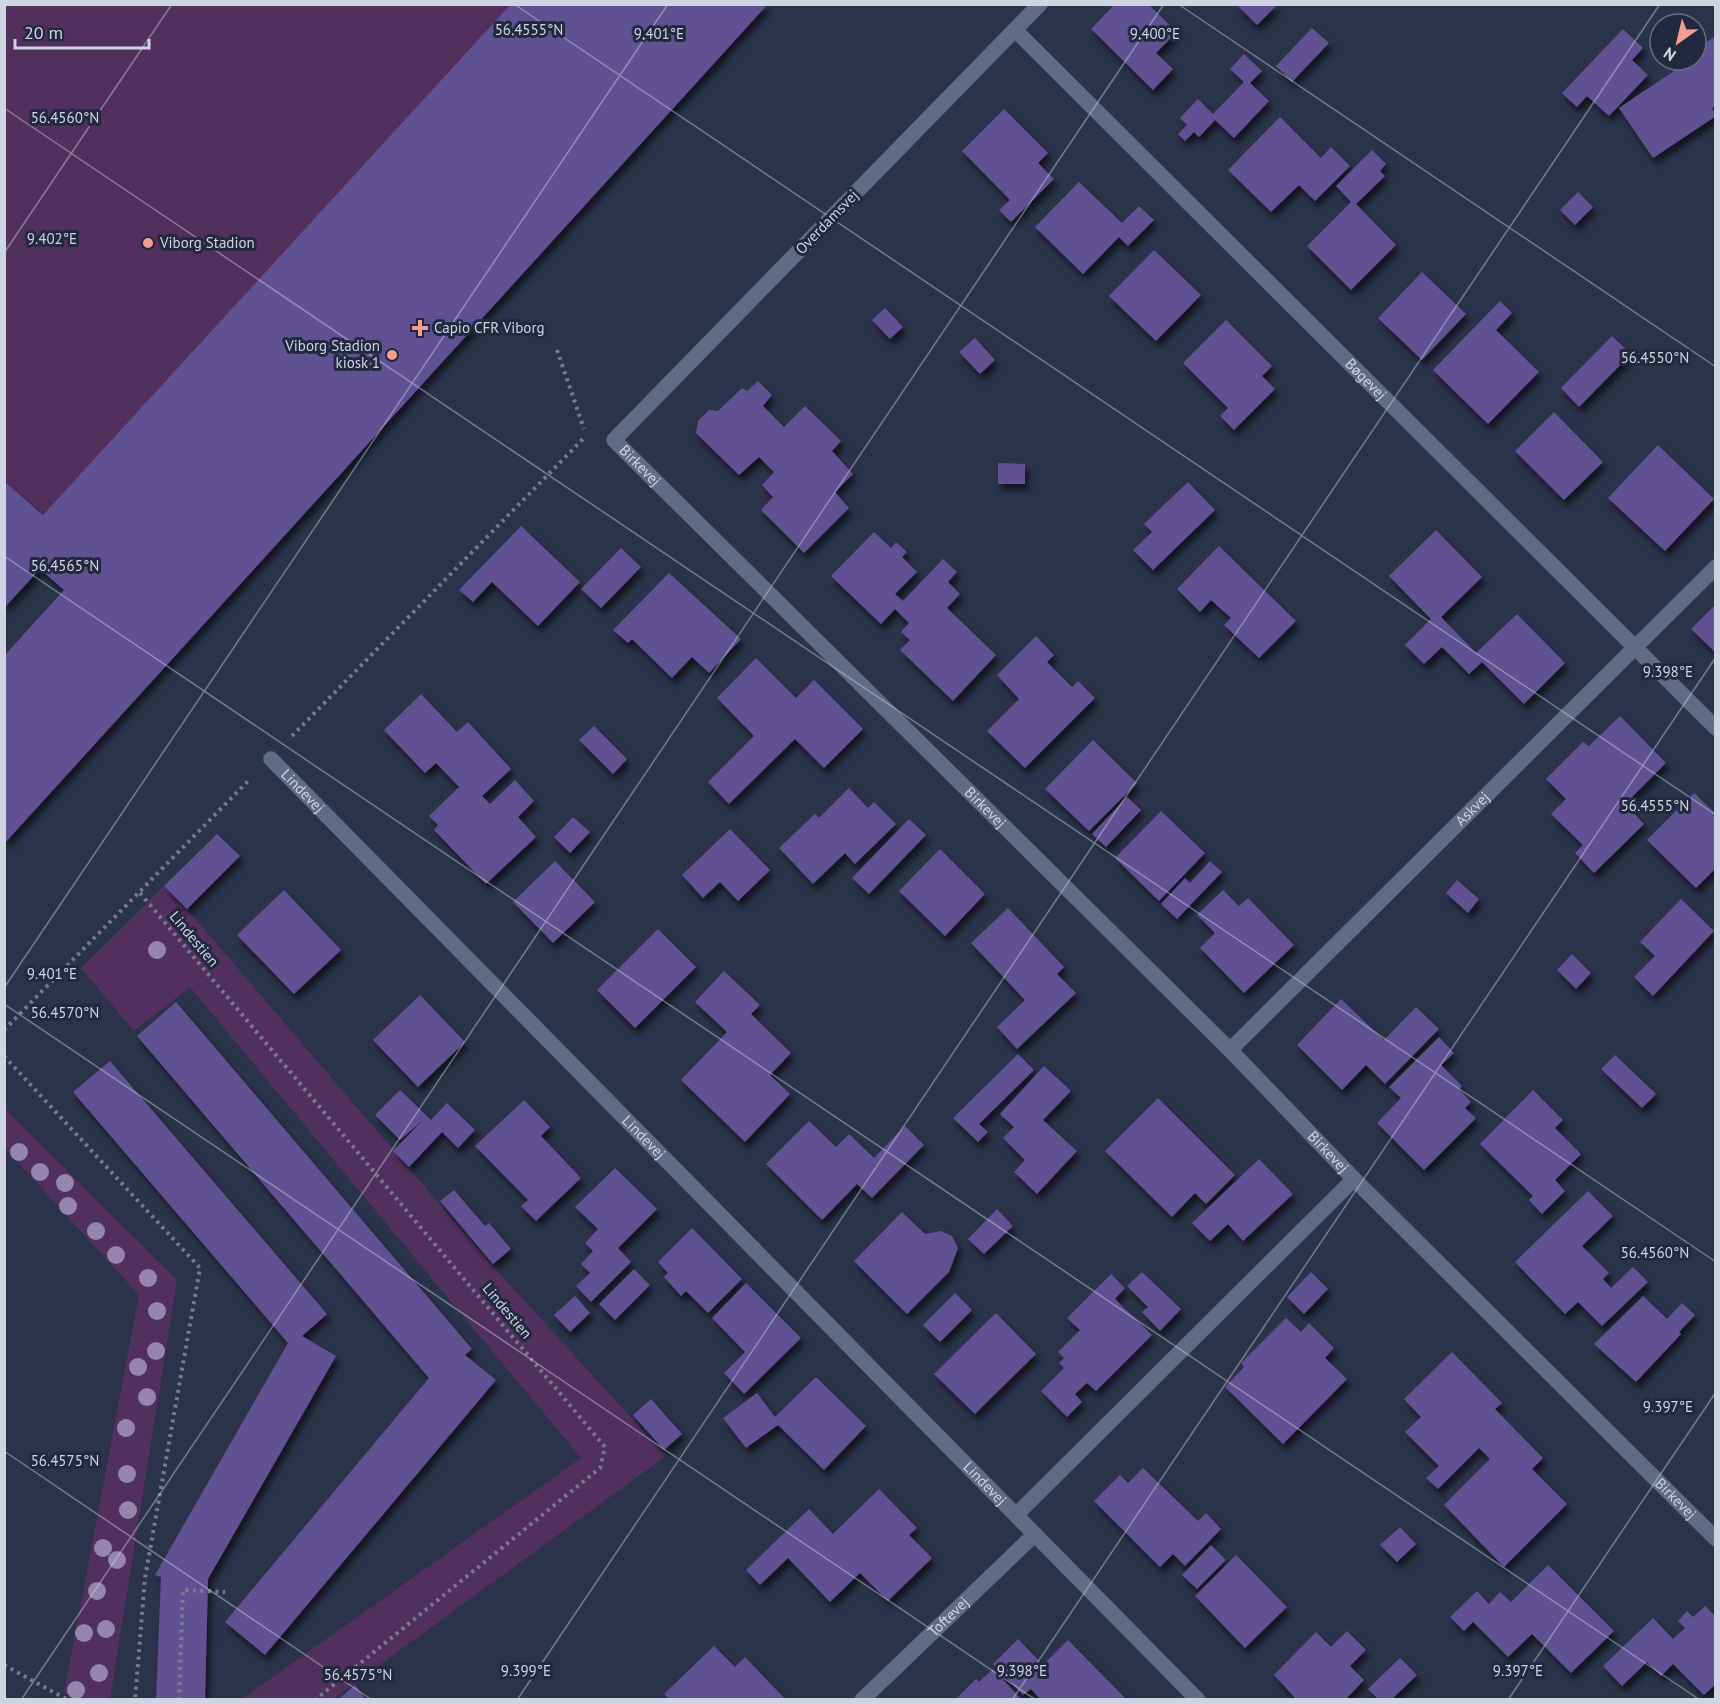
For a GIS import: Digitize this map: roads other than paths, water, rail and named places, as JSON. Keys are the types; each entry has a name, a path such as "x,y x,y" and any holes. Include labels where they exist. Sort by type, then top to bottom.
{"street":[{"name":"Overdamsvej","path":"614,440 1040,4"},
{"name":"Bøgevej","path":"1016,30 1716,728"},
{"name":"Birkevej","path":"614,440 1230,1050 1354,1179 1716,1539"},
{"name":"Askvej","path":"1230,1050 1716,567"},
{"name":"Lindevej","path":"271,759 1198,1700"},
{"name":"Birkevej","path":"1194,1340 1354,1179"},
{"name":"Lindevej","path":"1016,1515 1194,1340"},
{"name":"Toftevej","path":"862,1700 1035,1534"}],"place":[{"name":"Viborg Stadion","path":"148,243"},
{"name":"Capio CFR Viborg","path":"420,328"},
{"name":"Viborg Stadion kiosk 1","path":"392,355"}]}
